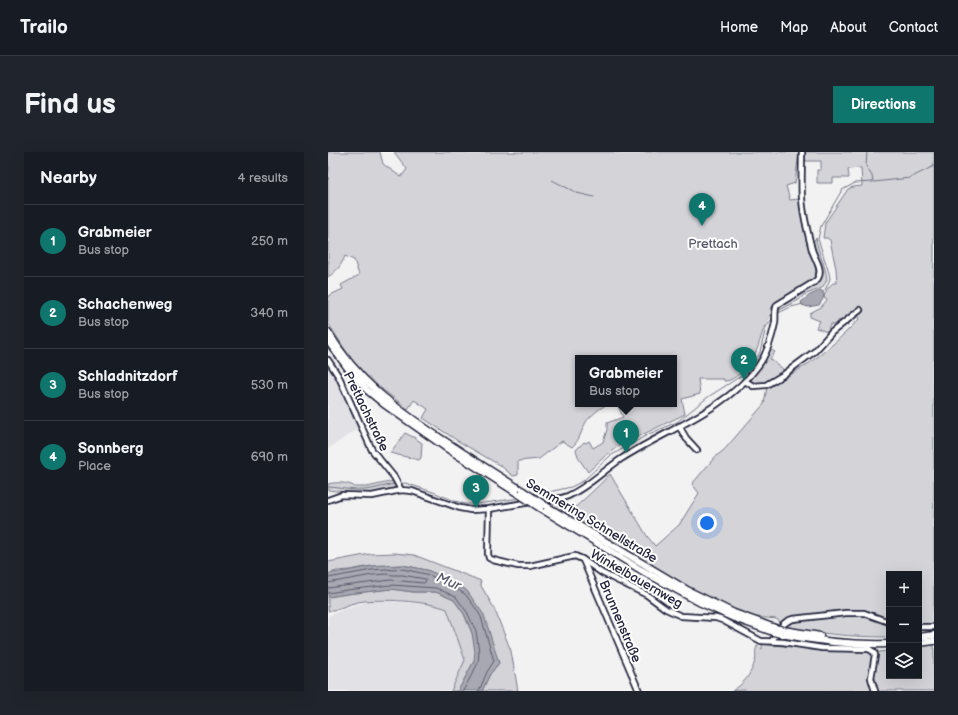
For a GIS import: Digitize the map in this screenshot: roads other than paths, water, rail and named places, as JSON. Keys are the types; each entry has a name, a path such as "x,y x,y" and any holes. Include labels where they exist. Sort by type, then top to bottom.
{"highway":[{"name":"Semmering Schnellstraße","path":"328,332 330,340 350,371 367,390 384,404 448,449 516,493 689,590 734,613 774,630 805,639 886,644"},
{"name":"Semmering Schnellstraße","path":"337,350 370,386 387,401 451,445 523,491 543,507"},
{"name":"Semmering Schnellstraße","path":"782,632 841,639 886,640"},
{"path":"922,637 934,635"},
{"path":"922,643 934,641"}],"street":[{"path":"328,500 342,495 372,496 400,489 423,494 465,509 490,509 568,496 586,486 621,459 720,402 745,381 760,364 766,354 775,320 775,310 777,305 816,281 820,275 820,270 813,254 804,216 802,152"},
{"path":"745,381 753,386 766,385 783,376 814,351 832,332 860,310"},
{"name":"Prettachstraße","path":"328,360 339,377 372,450 396,481 400,489"},
{"path":"679,426 686,438 697,450"},
{"name":"Winkelbauernweg","path":"490,509 488,554 489,558 493,560 518,566 530,566 575,556 602,573 647,595 666,609 682,616 716,618 735,626 756,640 822,648 872,650 875,655 871,678 875,691"},
{"name":"Brunnenstraße","path":"582,559 639,691"},
{"path":"772,641 781,626 788,620 793,619 864,613 886,621"},
{"path":"922,627 934,627"}],"water":[{"path":"821,290 824,294 819,305 808,307 802,305 801,302 810,295"},
{"name":"Mur","path":"386,565 402,565 427,570 456,583 467,591 484,615 499,663 490,674 482,691 458,691 474,661 475,652 472,633 464,614 454,600 436,592 413,592 391,589 328,597 328,574"}],"waterway":[{"path":"822,293 830,279 818,239 821,226 842,190 855,183 873,182 872,176 866,166 867,152"},
{"path":"328,162 328,180"},
{"path":"874,182 910,178 934,166"},
{"path":"552,180 577,193 594,197"},
{"path":"776,314 791,307 803,304"},
{"path":"536,495 571,487 583,481 610,456 649,434 677,422 708,397 744,374 756,360 760,352 766,327 774,316"},
{"path":"400,484 405,483 465,504 477,504 521,498"},
{"path":"328,487 362,490 395,484"}],"place":[{"name":"Sonnberg","path":"702,226"},
{"name":"Schachenweg","path":"744,380"},
{"name":"Grabmeier","path":"626,453"},
{"name":"Schladnitzdorf","path":"476,508"}],"park label":[{"name":"Prettach","path":"713,243"}]}
